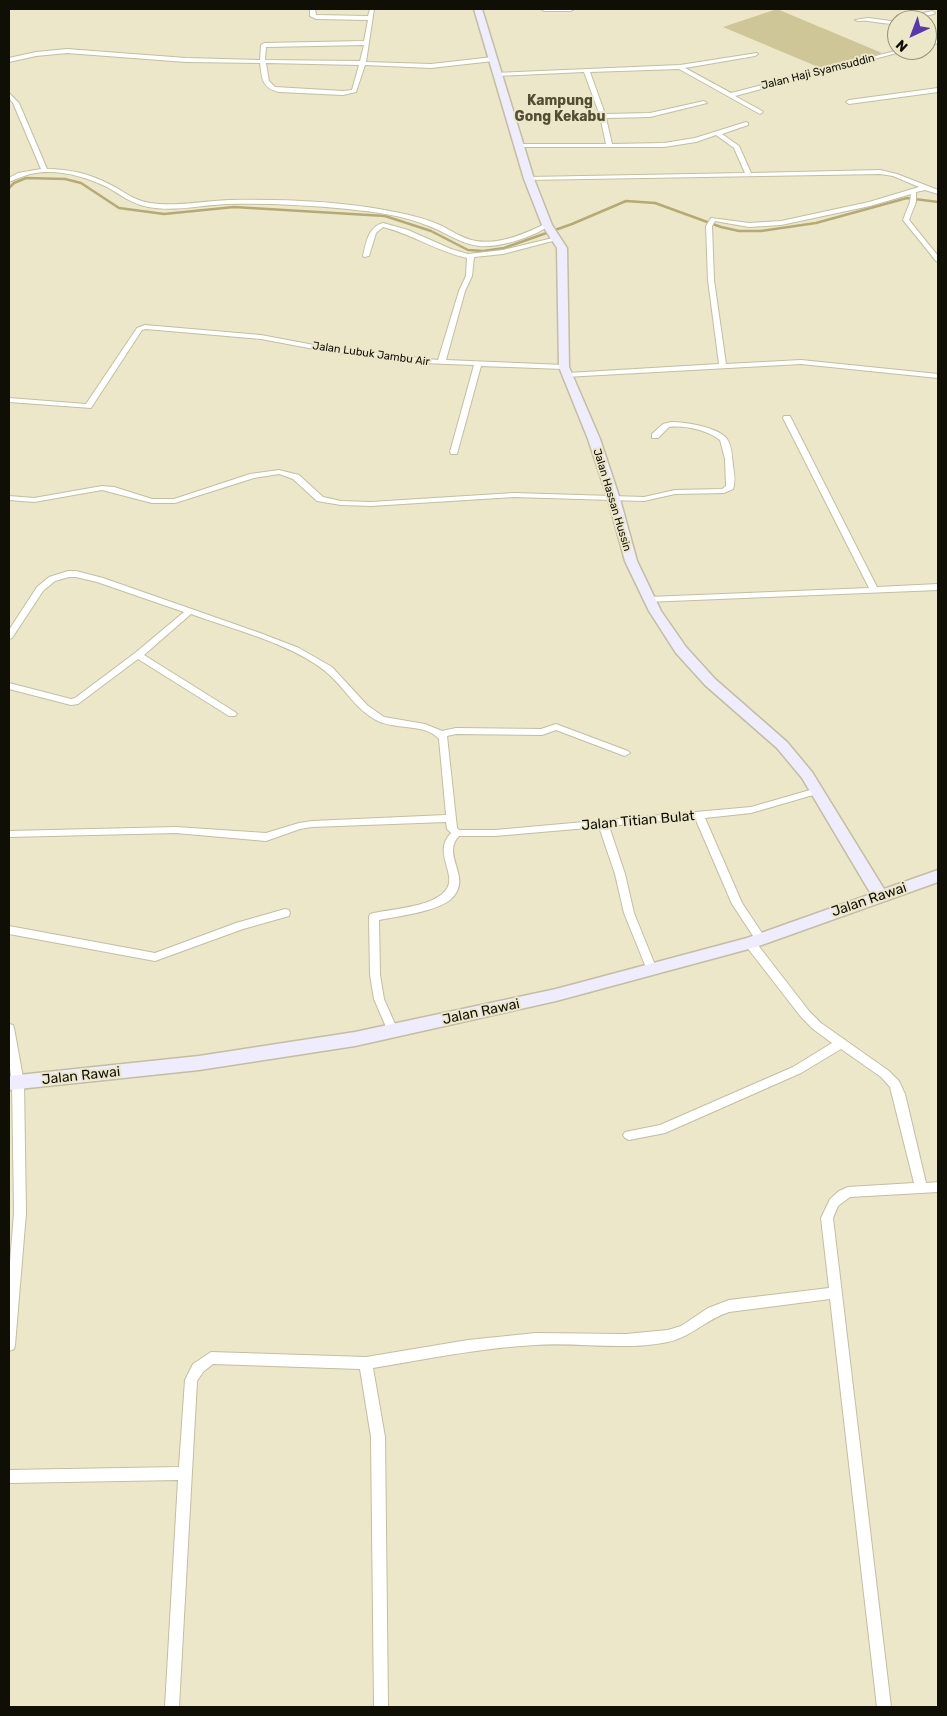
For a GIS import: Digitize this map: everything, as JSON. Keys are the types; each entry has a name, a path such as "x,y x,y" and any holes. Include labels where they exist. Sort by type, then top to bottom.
{"street":[{"path":"312,9 316,18 370,18"},
{"path":"366,43 265,44 263,46 262,60 267,84 270,88 342,93 355,89 362,62 366,43 372,9"},
{"name":"Jalan Hassan Hussin","path":"478,9 529,179 552,232 562,248 566,371 594,439 614,499 628,553 649,600 671,636 696,668 782,745 807,774 880,896"},
{"path":"544,9 570,9"},
{"path":"858,20 870,19 883,24 887,23"},
{"path":"9,60 36,54 67,52 186,60 362,62 431,66 493,59"},
{"path":"497,74 680,67 755,54"},
{"name":"Jalan Haji Syamsuddin","path":"731,95 887,55"},
{"path":"680,67 760,112"},
{"path":"586,70 603,116 609,145"},
{"path":"849,102 938,90"},
{"path":"9,95 16,103 45,171"},
{"path":"603,116 650,115 704,103"},
{"path":"519,146 670,144 718,134 746,124"},
{"path":"718,134 737,146 749,175"},
{"path":"9,180 25,173 45,171 78,174 93,178 146,205 168,206 227,202 314,205 386,212 430,224 468,241 481,244 552,232"},
{"path":"529,179 886,172 896,174 924,188 938,192"},
{"path":"723,366 711,280 710,223 716,219 749,225 781,223 870,204 924,188"},
{"path":"913,192 913,202 906,220 938,260"},
{"path":"366,256 374,229 383,225 408,233 456,255 472,256 503,252 552,232"},
{"path":"441,363 462,291 469,276 472,256"},
{"name":"Jalan Lubuk Jambu Air","path":"9,400 88,406 139,329 145,327 261,337 330,350 441,363 566,371 801,362 938,376"},
{"path":"454,452 478,364"},
{"path":"787,418 874,590"},
{"path":"9,498 34,500 105,488 152,501 175,501 253,476 279,472 300,480 320,499 341,503 371,504 514,495 644,499 681,492 724,490 730,487 731,482 724,443 719,436 708,431 669,424 662,428 655,436"},
{"path":"9,636 40,589 52,579 68,574 84,575 266,638 306,655 334,672 361,703 382,720 433,730 442,734"},
{"path":"649,600 938,587"},
{"path":"9,686 76,702 138,655 190,611"},
{"path":"138,655 232,714"},
{"path":"442,734 448,731 542,732 556,727 625,753"},
{"path":"393,1031 379,999 375,975 374,917 437,902 452,892 456,883 447,845 450,838 457,833 452,828 448,771 442,734"},
{"name":"Jalan Titian Bulat","path":"457,833 495,833 751,810 817,791"},
{"path":"699,816 755,941 805,1014 817,1026 885,1074 895,1084 922,1188"},
{"path":"9,834 176,830 266,837 312,824 451,818"},
{"path":"603,824 620,874 629,913 652,970"},
{"name":"Jalan Rawai","path":"13,1083 199,1063 355,1039 556,995 755,941 938,876"},
{"path":"9,930 155,957 240,926 285,913"},
{"path":"9,1028 20,1213 9,1345"},
{"path":"629,1135 661,1130 797,1070 841,1042"},
{"path":"884,1707 826,1218 836,1198 848,1192 938,1187"},
{"path":"172,1707 191,1380 198,1368 211,1358 366,1363 468,1346 536,1339 626,1340 668,1336 685,1330 712,1312 729,1306 835,1293"},
{"path":"366,1363 378,1437 381,1707"},
{"path":"9,1476 186,1473"}],"shaded area":[{"path":"777,9 882,53 823,69 723,27"}],"waterway":[{"path":"9,188 14,183 26,178 65,179 81,183 119,208 164,214 234,207 385,216 431,231 468,250 483,251 504,248 572,224 626,201 655,203 721,227 739,231 761,231 816,223 907,198 938,202"}],"district":[{"name":"Kampung Gong Kekabu","path":"560,109"}]}
